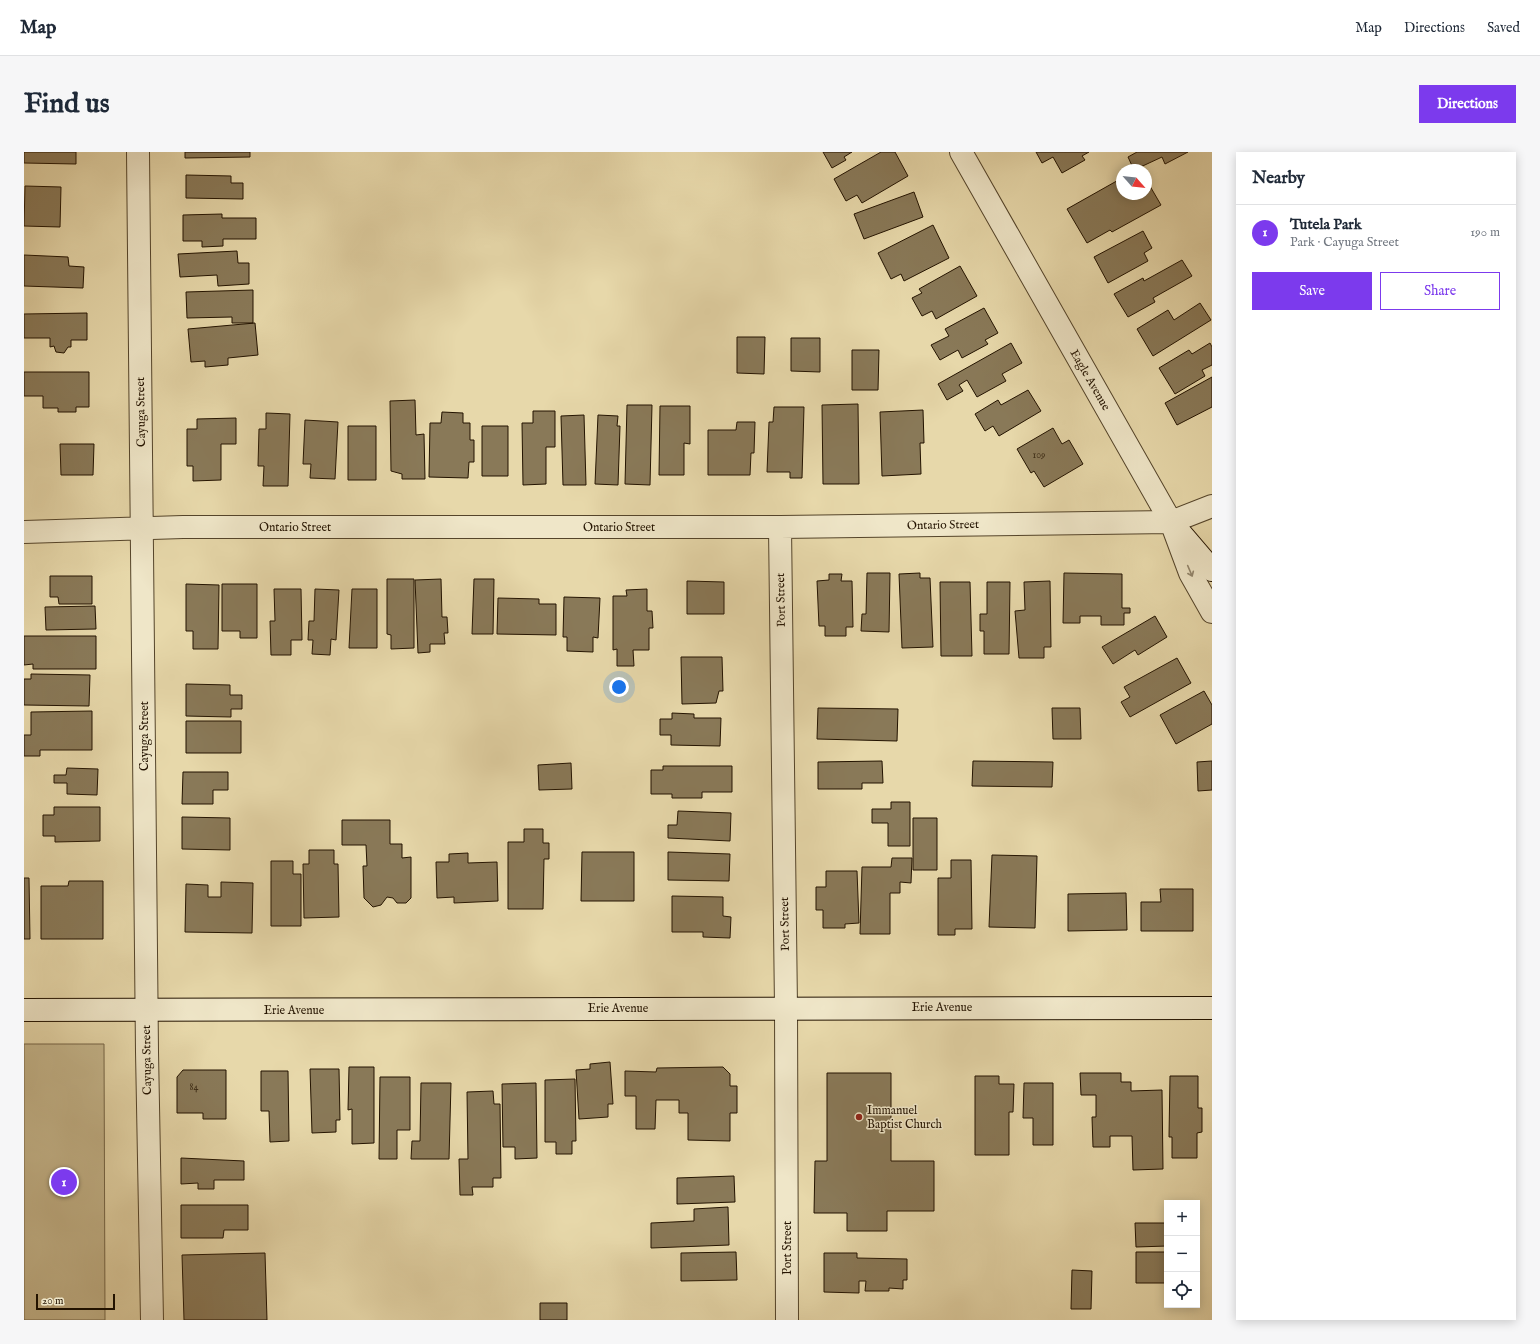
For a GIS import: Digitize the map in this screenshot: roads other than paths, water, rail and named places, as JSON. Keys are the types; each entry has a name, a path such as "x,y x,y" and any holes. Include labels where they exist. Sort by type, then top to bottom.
{"street":[{"name":"Cayuga Street","path":"138,152 143,528 146,1010 152,1320"},
{"name":"Eagle Avenue","path":"961,152 1171,522 1190,574 1212,612"},
{"name":"Ontario Street","path":"24,532 143,528 780,527 1171,522 1212,506"},
{"path":"1171,522 1212,570"},
{"name":"Port Street","path":"780,527 786,1007 787,1320"},
{"name":"Erie Avenue","path":"24,1010 786,1007 1212,1008"}],"place":[{"name":"Immanuel Baptist Church","path":"859,1117"},
{"name":"Tutela Park","path":"64,1182"}]}
